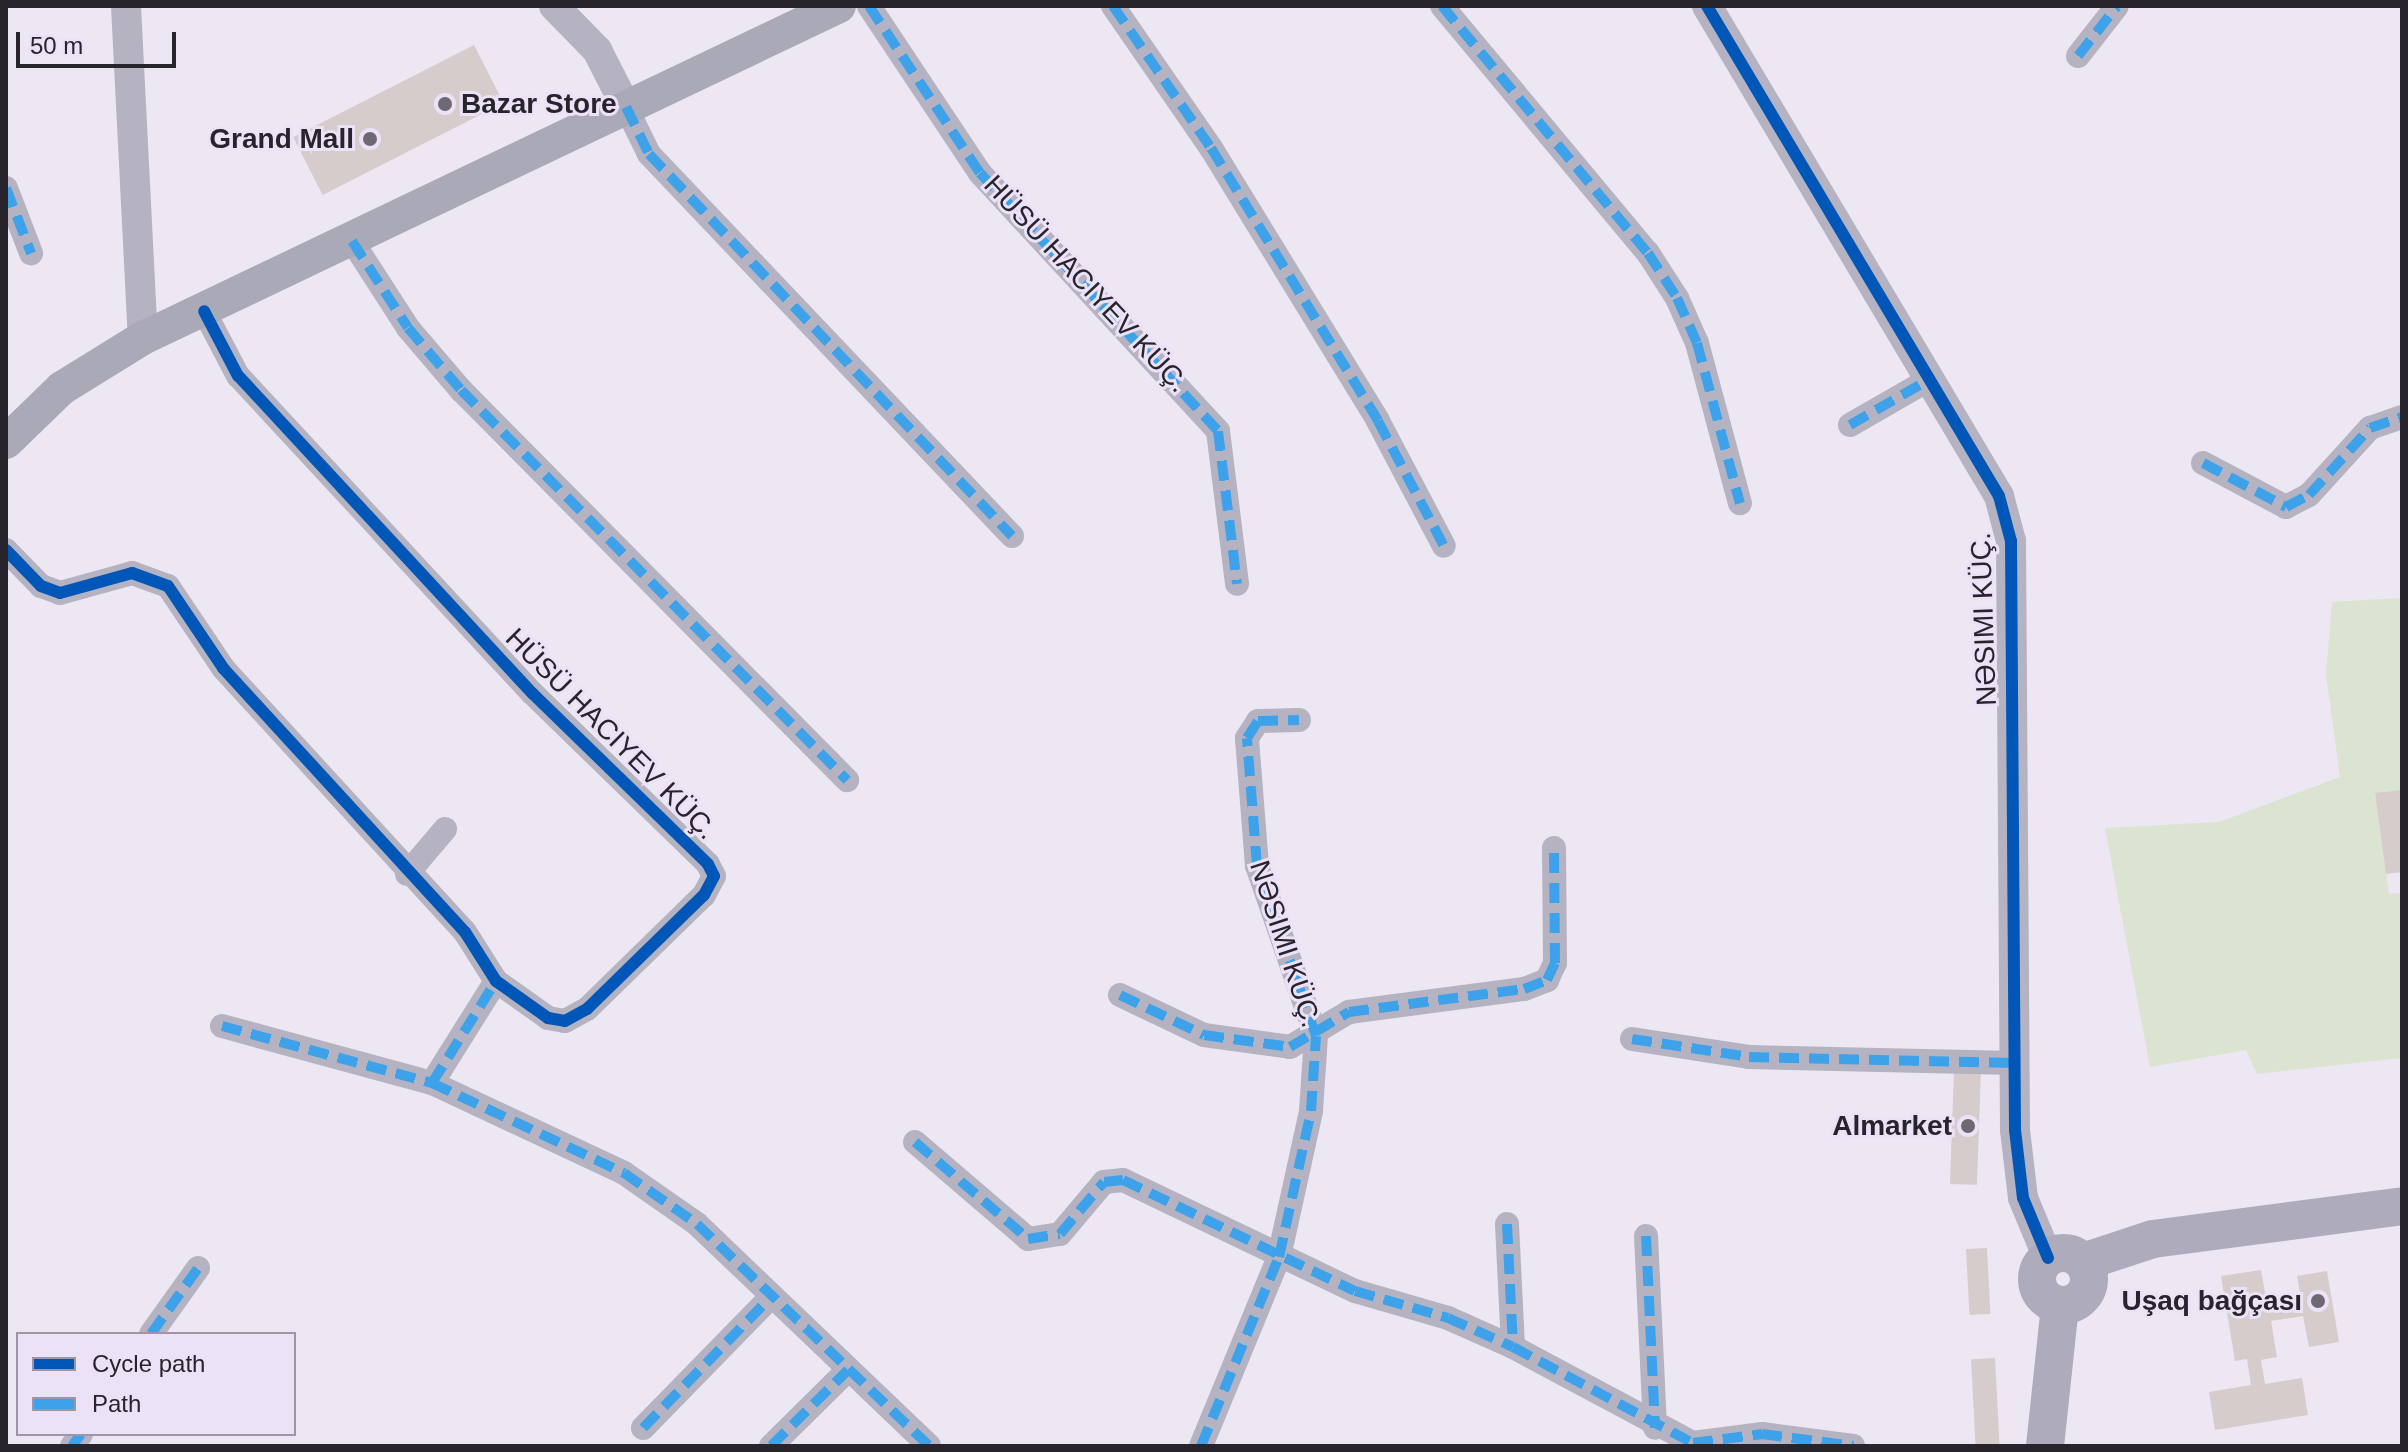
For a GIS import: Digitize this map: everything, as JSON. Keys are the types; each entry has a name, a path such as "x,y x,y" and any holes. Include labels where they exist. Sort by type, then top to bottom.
{"main road":[{"path":"6,442 62,388 143,338 352,241 839,6"},
{"path":"2045,1446 2060,1305 2040,1292 2037,1279 2066,1260 2153,1239 2402,1206"}],"street":[{"path":"126,6 143,338"},
{"path":"554,6 597,50 649,154 1012,536"},
{"path":"869,6 980,173 1218,431 1237,584"},
{"path":"1113,6 1227,174 1444,546"},
{"path":"1442,6 1648,253 1677,298 1697,343 1740,503"},
{"name":"NƏSIMI KÜÇ.","path":"1707,6 1999,496 2011,541 2015,1063 2023,1198 2066,1260"},
{"path":"2078,56 2117,6"},
{"path":"6,188 31,253"},
{"path":"352,241 408,328 461,390 847,780"},
{"path":"6,550 41,586 60,593 132,573 168,586 223,668 407,874 465,932 496,981 548,1018 565,1021 704,895 714,876 532,693 238,376 204,311"},
{"path":"1850,425 1930,379"},
{"path":"2203,463 2286,507 2309,495 2370,428 2402,417"},
{"name":"NƏSIMI KÜÇ.","path":"1201,1446 1279,1257 1311,1111 1316,1036 1250,824 1247,738 1258,721 1299,720"},
{"path":"407,874 445,829"},
{"path":"1120,995 1204,1035 1290,1047 1316,1036 1349,1012 1547,980 1555,963 1554,848"},
{"path":"432,1083 496,981"},
{"path":"222,1026 432,1083 624,1173 697,1224 929,1446"},
{"path":"1632,1039 1749,1057 2015,1063"},
{"path":"915,1142 1028,1239 1060,1234 1104,1182 1123,1180 1279,1257 1513,1347 1655,1428 1691,1445 1762,1434 1853,1446"},
{"path":"1507,1224 1513,1347"},
{"path":"1646,1236 1655,1428"},
{"path":"152,1332 198,1268"},
{"path":"643,1428 771,1297"},
{"path":"771,1446 848,1370"}],"green space":[{"path":"2402,598 2402,790 2375,794 2389,894 2402,893 2402,1058 2257,1074 2246,1050 2150,1067 2105,828 2219,822 2340,777 2326,674 2332,602"}],"building":[{"path":"474,45 504,103 323,195 293,137"},
{"path":"2402,790 2402,872 2386,874 2375,793"},
{"name":"Almarket","path":"1954,1069 1981,1070 1977,1185 1950,1184"},
{"path":"1987,1248 1990,1314 1969,1315 1966,1249"},
{"path":"2261,1270 2268,1310 2302,1305 2297,1276 2327,1271 2339,1342 2309,1347 2303,1316 2271,1321 2277,1357 2261,1360 2265,1384 2302,1378 2308,1415 2215,1430 2209,1392 2251,1385 2247,1359 2235,1361 2221,1276"},
{"path":"1995,1358 2000,1446 1976,1446 1971,1359"}],"marked path":[{"path":"869,6 980,173 1218,431 1237,584"},
{"path":"1113,6 1211,148 1378,421 1444,546"},
{"path":"1442,6 1648,253 1677,298 1697,343 1740,503"},
{"path":"2078,56 2117,6"},
{"path":"626,107 649,154 1012,536"},
{"path":"6,188 31,253"},
{"path":"352,241 408,328 461,390 847,780"},
{"path":"1850,425 1930,379"},
{"path":"2203,463 2286,507 2309,495 2370,428 2402,417"},
{"path":"1201,1446 1279,1257 1311,1111 1316,1036 1257,866 1247,738 1258,721 1299,720"},
{"path":"1120,995 1204,1035 1290,1047 1349,1012 1524,989 1547,980 1555,963 1554,848"},
{"path":"432,1083 496,981"},
{"path":"222,1026 432,1083 624,1173 697,1224 929,1446"},
{"path":"1632,1039 1749,1057 2015,1063"},
{"path":"915,1142 1028,1239 1060,1234 1104,1182 1123,1180 1355,1291 1448,1318 1513,1347 1693,1443 1762,1434 1853,1446"},
{"path":"1507,1224 1513,1347"},
{"path":"1646,1236 1655,1428"},
{"path":"152,1332 198,1268"},
{"path":"643,1428 771,1297"},
{"path":"771,1446 848,1370"},
{"path":"72,1446 80,1436"}],"cycle path":[{"path":"1707,6 1999,496 2011,541 2015,1130 2023,1198 2048,1258"},
{"name":"HÜSÜ HACIYEV KÜÇ.","path":"6,550 41,586 60,593 132,573 168,586 223,668 465,932 496,981 548,1018 565,1021 587,1009 704,895 714,876 708,864 532,693 238,376 204,311"}],"place":[{"name":"Bazar Store","path":"445,104"},
{"name":"Grand Mall","path":"370,139"},
{"name":"Almarket","path":"1968,1126"},
{"name":"Uşaq bağçası","path":"2318,1301"}]}
